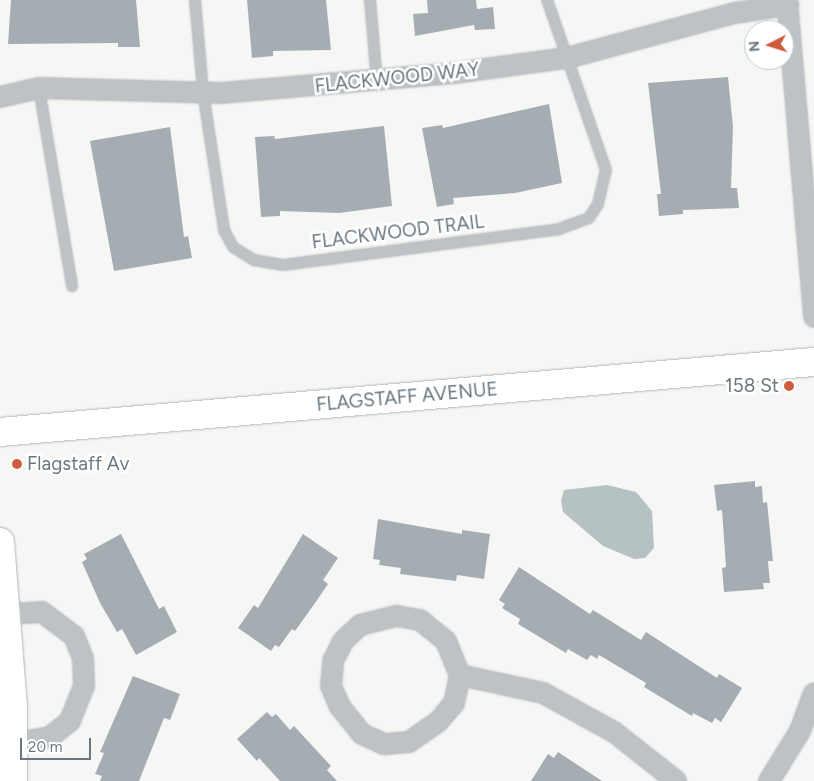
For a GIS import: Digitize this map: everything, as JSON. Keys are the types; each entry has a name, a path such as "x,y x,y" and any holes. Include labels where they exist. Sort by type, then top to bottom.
{"street":[{"name":"FLACKWOOD WAY","path":"0,97 39,88 203,92 377,81 567,58 735,13 787,3"},
{"path":"787,3 805,93 814,317"},
{"name":"FLAGSTAFF AVENUE","path":"0,432 814,362"},
{"path":"0,542 15,743 13,781"},
{"path":"6,614 42,612 74,636 83,658 84,686 70,720 50,737 15,743"},
{"path":"380,618 420,620 446,641 460,675 454,703 439,721 409,742 384,744 362,734 340,707 331,686 333,661 343,641 360,625 380,618"},
{"path":"460,675 543,693 614,732 676,781"},
{"path":"769,781 800,731 814,694"}],"lane":[{"name":"FLACKWOOD TRAIL","path":"195,0 203,92 224,230 233,247 254,260 283,265 559,229 589,218 598,204 606,170 547,0"},
{"path":"370,0 377,81"},
{"path":"39,88 72,286"}],"shaded area":[{"path":"607,485 636,492 652,511 654,548 645,558 634,559 603,546 563,512 561,501 564,490"}],"building":[{"path":"11,0 136,0 140,47 118,47 118,43 8,44"},
{"path":"247,0 326,0 331,50 273,51 273,56 252,58"},
{"path":"427,0 476,0 477,9 493,7 495,29 475,30 474,25 415,36 413,14 428,13"},
{"path":"728,77 733,127 731,188 737,188 739,208 683,210 683,214 659,216 657,194 661,194 648,83"},
{"path":"549,104 562,183 515,193 453,198 454,204 437,207 422,128 442,125 443,128"},
{"path":"384,126 392,206 339,213 280,211 280,216 261,217 255,137 274,136 275,139"},
{"path":"170,127 184,237 188,236 192,258 114,271 90,141"},
{"path":"755,481 755,487 762,486 763,503 767,502 773,561 768,561 770,583 763,583 764,589 724,592 722,568 726,567 722,510 717,511 714,485"},
{"path":"378,519 462,534 462,530 490,534 484,579 457,575 456,581 400,574 401,568 379,565 380,560 373,559"},
{"path":"121,534 159,609 164,606 177,632 136,655 122,629 117,632 100,603 82,562 87,559 84,554"},
{"path":"303,534 338,558 323,580 328,584 295,631 292,629 279,647 275,645 271,651 238,628 254,605 258,608"},
{"path":"519,567 590,614 593,610 641,640 646,632 717,678 719,674 742,688 721,722 715,718 712,723 693,713 692,716 644,687 646,683 599,655 597,659 591,655 587,660 568,649 566,653 518,624 520,619 502,608 505,604 499,600"},
{"path":"133,676 180,694 170,720 164,718 139,781 100,781 102,776 95,774 104,753 100,752"},
{"path":"267,712 272,717 276,714 290,730 294,726 331,766 327,770 337,781 280,781 259,758 257,761 237,739"},
{"path":"558,752 602,781 531,781 548,754 554,758"}],"place":[{"name":"158 St","path":"789,386"},
{"name":"Flagstaff Av","path":"17,464"}]}
